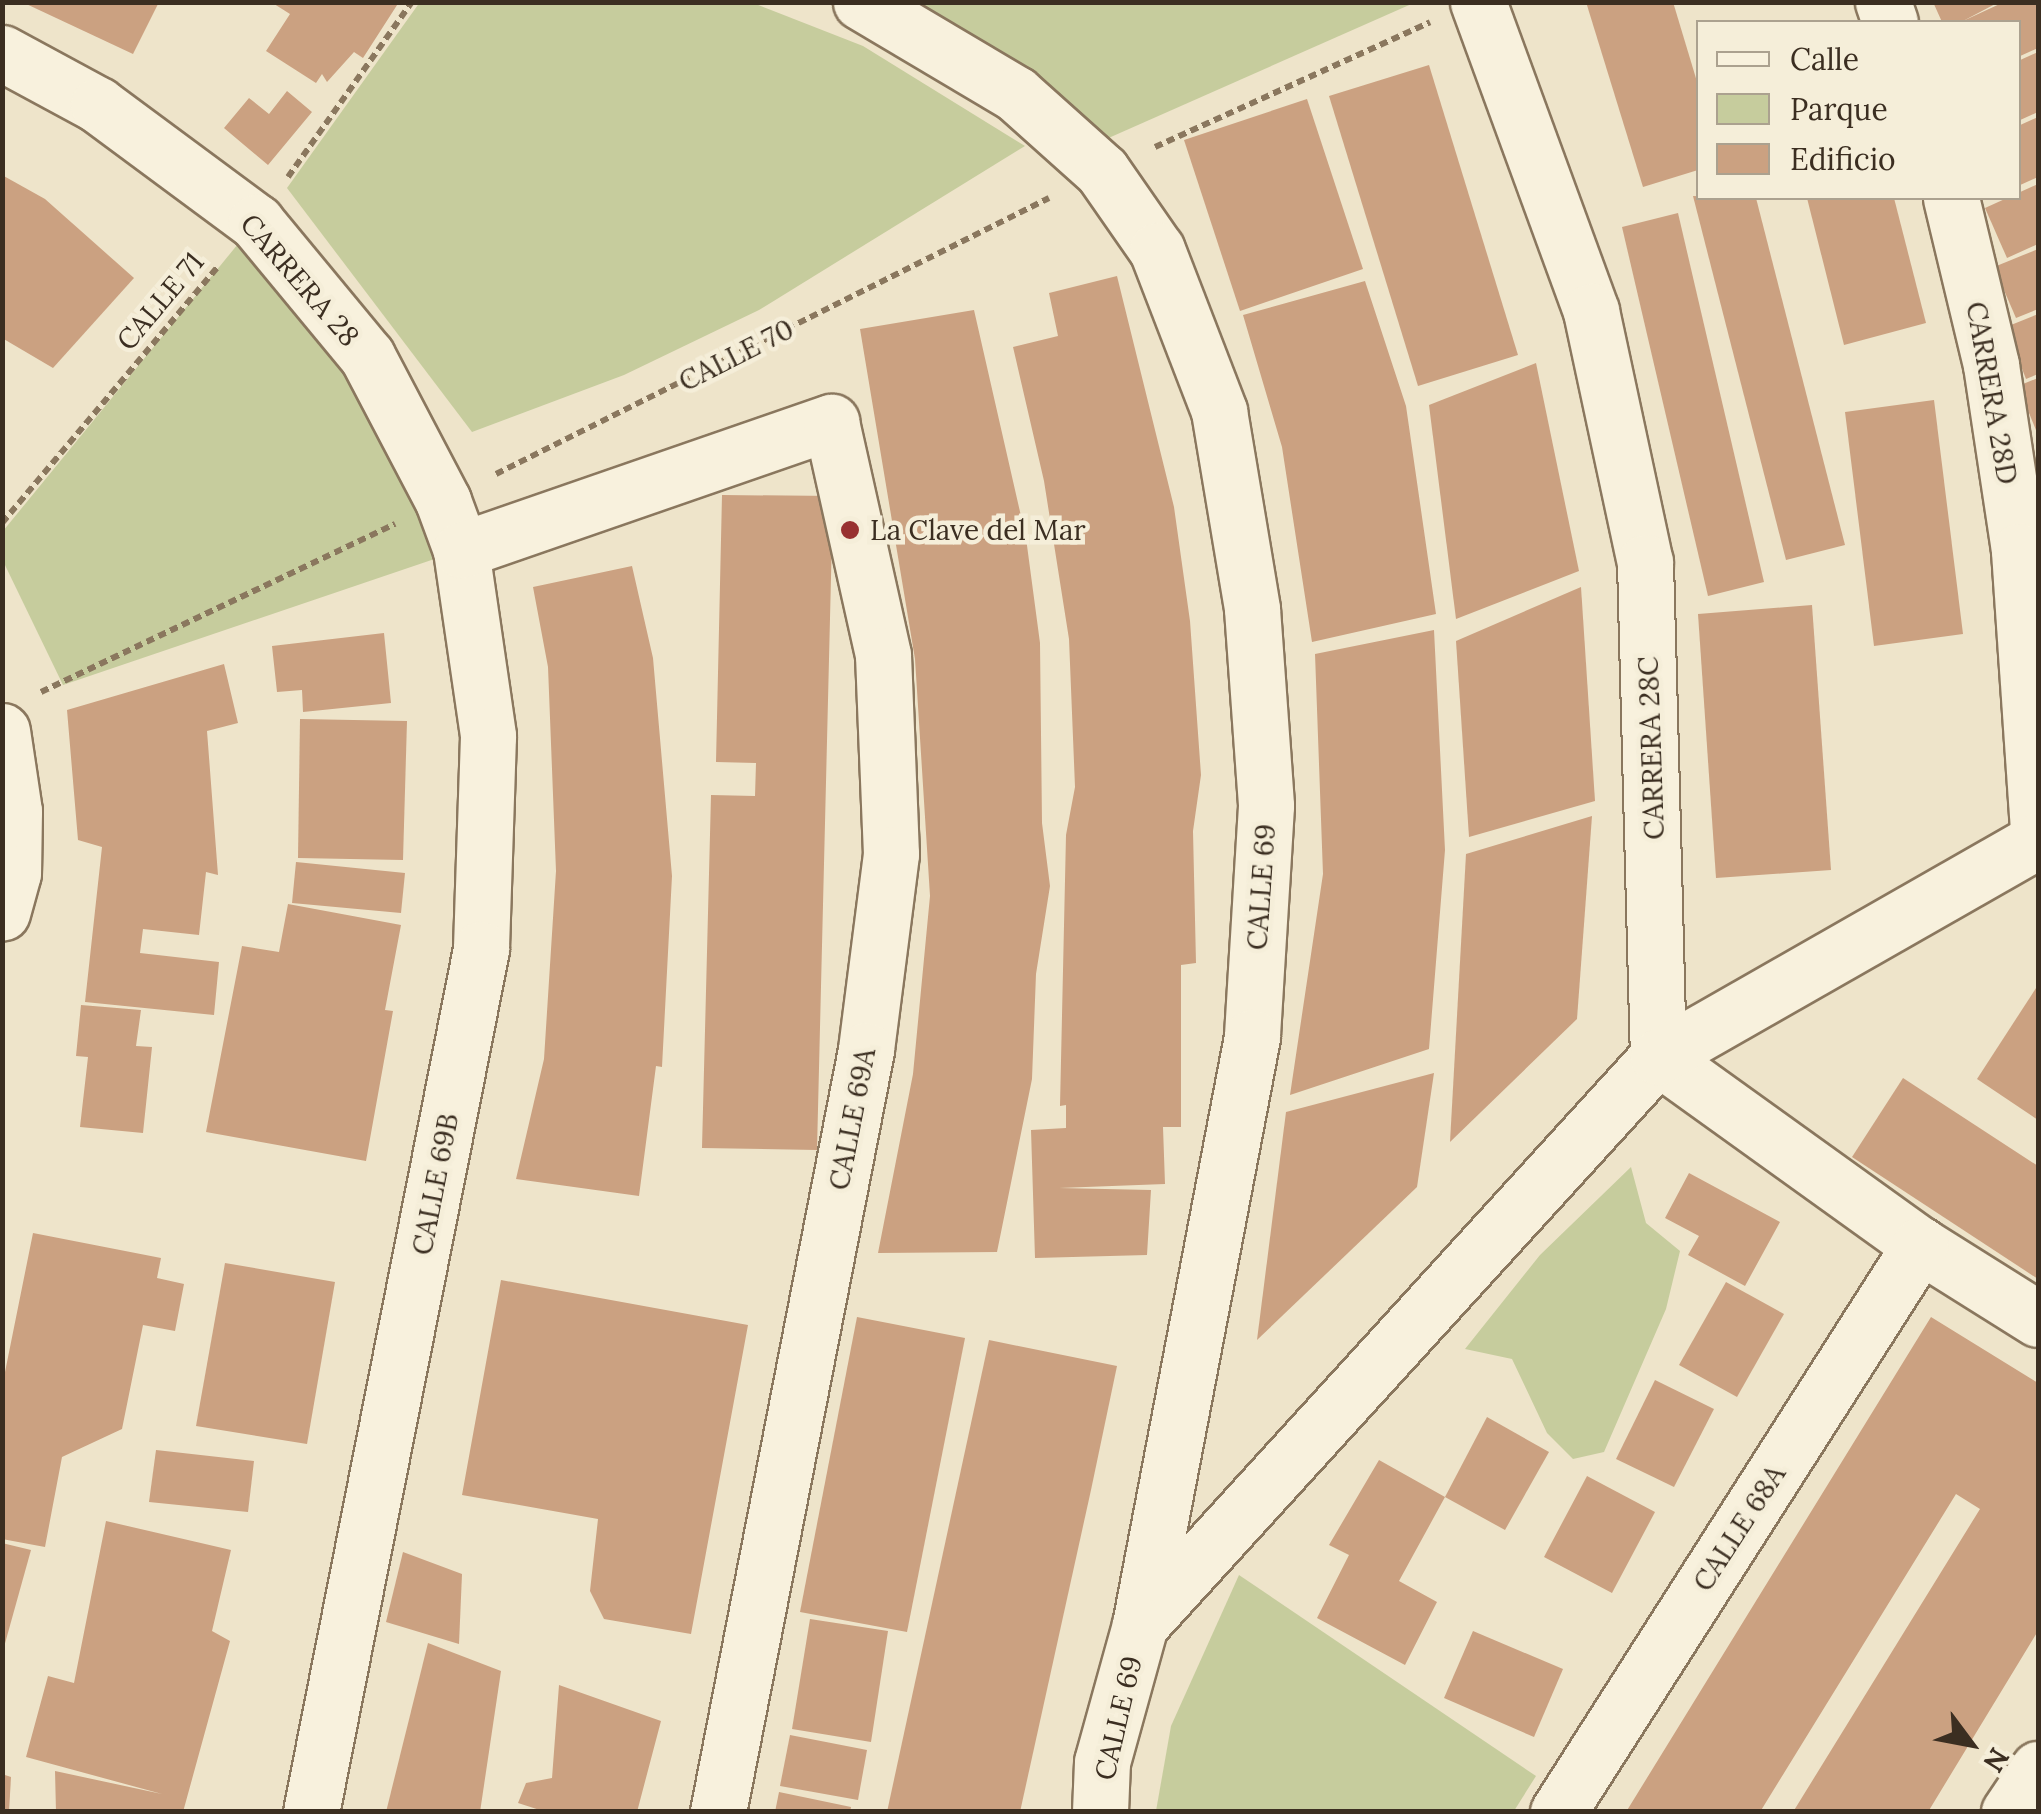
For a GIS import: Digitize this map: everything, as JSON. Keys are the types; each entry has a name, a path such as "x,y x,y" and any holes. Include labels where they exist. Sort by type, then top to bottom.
{"street":[{"name":"CALLE 69","path":"861,2 1016,94 1102,171 1157,250 1220,410 1252,609 1266,806 1252,1037 1140,1625 1102,1762 1100,1812"},
{"name":"CARRERA 28C","path":"1457,10 1591,311 1644,562 1658,1056"},
{"name":"CARRERA 28","path":"2,53 98,105 256,222 367,356 452,526"},
{"name":"CARRERA 28D","path":"1951,200 1991,365 2019,552 2038,830"},
{"name":"CALLE 69A","path":"452,526 831,422 882,656 891,854 866,1050 718,1812"},
{"name":"CALLE 69B","path":"311,1812 481,949 488,736 452,526"},
{"path":"2,913 12,873 20,713"},
{"name":"CALLE 69","path":"1140,1625 1658,1056 2038,840"},
{"path":"1658,1056 1920,1245 2038,1319"},
{"name":"CALLE 68A","path":"1558,1812 1920,1245"},
{"path":"2009,1812 2038,1769"}],"path":[{"name":"CALLE 71","path":"2,524 256,222 412,2"},
{"name":"CALLE 70","path":"20,713 452,526 1102,171 1457,10"}],"green space":[{"path":"420,2 753,3 863,46 1025,146 759,310 624,375 472,432 287,188"},
{"path":"1416,2 1095,144 893,3"},
{"path":"256,222 461,550 63,685 3,561 3,531"},
{"path":"1631,1167 1646,1223 1680,1251 1666,1309 1604,1452 1573,1459 1547,1433 1512,1359 1465,1349 1540,1255"},
{"path":"1239,1575 1536,1776 1514,1811 1156,1811 1171,1726"}],"building":[{"path":"22,2 159,2 133,54"},
{"path":"271,2 399,2 363,58 354,52 327,82 322,74 316,83 266,51 290,14"},
{"path":"1586,2 1673,2 1696,78 1696,171 1643,187"},
{"path":"1933,2 1999,2 1965,20 1941,20"},
{"path":"2004,2 2038,2 2038,48 2021,56 2021,20 1965,20"},
{"path":"2038,52 2038,112 2021,120 2021,60"},
{"path":"1429,65 1518,355 1418,386 1329,96"},
{"path":"287,91 312,112 268,165 224,128 249,98 269,114"},
{"path":"1307,99 1363,269 1240,311 1184,140"},
{"path":"2038,117 2038,177 2021,185 2021,125"},
{"path":"2,175 45,199 134,278 53,368 2,338"},
{"path":"2038,184 2038,244 2007,258 1985,208 2003,200 2021,200 2021,192"},
{"path":"1693,196 1696,200 1757,200 1845,545 1786,560"},
{"path":"1808,200 1895,200 1926,323 1844,345"},
{"path":"1678,213 1764,582 1708,596 1622,227"},
{"path":"2038,249 2038,309 2016,318 1994,267"},
{"path":"1117,276 1174,507 1190,621 1201,775 1193,831 1196,963 1181,965 1181,1127 1163,1127 1165,1184 1059,1188 1151,1190 1147,1255 1035,1258 1031,1130 1066,1128 1066,1105 1060,1106 1066,835 1075,787 1069,639 1044,481 1013,347 1058,336 1049,293"},
{"path":"1365,281 1406,406 1436,614 1312,642 1282,447 1243,315"},
{"path":"974,310 1026,538 1040,643 1042,823 1050,886 1036,974 1032,1079 997,1252 878,1253 913,1074 930,896 915,659 860,329"},
{"path":"2038,314 2038,374 2026,379 2006,327"},
{"path":"1536,363 1579,571 1456,619 1429,405"},
{"path":"2038,378 2038,435 2018,386"},
{"path":"1934,400 1963,634 1874,646 1845,412"},
{"path":"722,495 833,496 817,1150 702,1148 711,795 755,796 756,763 716,762"},
{"path":"632,566 653,658 672,876 662,1067 656,1066 639,1196 516,1179 544,1059 556,871 548,667 533,587"},
{"path":"1581,587 1595,801 1469,837 1456,641"},
{"path":"1812,605 1831,870 1716,878 1698,614"},
{"path":"1434,630 1445,850 1429,1049 1290,1095 1323,874 1315,654"},
{"path":"384,633 391,703 303,712 302,690 277,692 272,646"},
{"path":"224,664 238,723 207,731 218,875 206,872 199,935 143,929 140,953 219,962 214,1015 85,1002 102,847 78,840 67,710"},
{"path":"300,719 407,721 403,860 298,858"},
{"path":"1592,816 1577,1019 1450,1142 1466,854"},
{"path":"296,862 405,873 401,913 292,903"},
{"path":"288,904 401,925 385,1010 393,1011 366,1161 206,1132 242,946 279,952"},
{"path":"2038,985 2038,1120 1977,1079"},
{"path":"81,1005 141,1010 136,1046 152,1047 143,1133 80,1127 88,1057 76,1056"},
{"path":"1434,1073 1417,1187 1257,1340 1286,1112"},
{"path":"1903,1078 2038,1166 2038,1279 1852,1157"},
{"path":"1689,1173 1780,1222 1745,1286 1688,1255 1699,1236 1665,1218"},
{"path":"33,1233 161,1258 157,1278 184,1284 175,1331 143,1325 122,1429 62,1457 45,1547 2,1539 2,1387"},
{"path":"225,1263 335,1282 307,1444 196,1426"},
{"path":"501,1280 748,1325 691,1634 604,1619 590,1591 598,1519 462,1495"},
{"path":"1726,1282 1784,1314 1737,1397 1679,1365"},
{"path":"857,1317 965,1338 907,1632 800,1612"},
{"path":"1931,1317 2038,1383 2038,1631 1928,1812 1793,1812 1980,1509 1956,1494 1760,1812 1626,1812"},
{"path":"989,1340 1117,1366 1091,1490 1020,1812 887,1812"},
{"path":"1655,1380 1714,1409 1674,1487 1616,1459"},
{"path":"1487,1417 1549,1452 1505,1530 1445,1497"},
{"path":"156,1450 254,1461 248,1512 149,1502"},
{"path":"1379,1460 1445,1497 1399,1581 1437,1602 1405,1665 1317,1618 1349,1555 1329,1545"},
{"path":"1587,1476 1655,1512 1612,1593 1544,1557"},
{"path":"106,1521 231,1550 212,1631 230,1641 183,1812 56,1812 55,1771 162,1794 26,1757 48,1676 74,1683"},
{"path":"2,1543 31,1550 4,1647 2,1647"},
{"path":"403,1552 462,1574 459,1644 386,1622"},
{"path":"810,1619 888,1631 871,1742 792,1729"},
{"path":"1473,1631 1563,1669 1534,1737 1444,1698"},
{"path":"428,1643 501,1671 480,1812 386,1812"},
{"path":"559,1685 661,1721 637,1812 546,1812 518,1803 526,1783 552,1778"},
{"path":"790,1735 867,1750 858,1800 780,1786"},
{"path":"2,1774 11,1777 9,1812 2,1812"},
{"path":"779,1792 851,1807 850,1812 775,1812"}],"place":[{"name":"La Clave del Mar","path":"850,530"}]}
